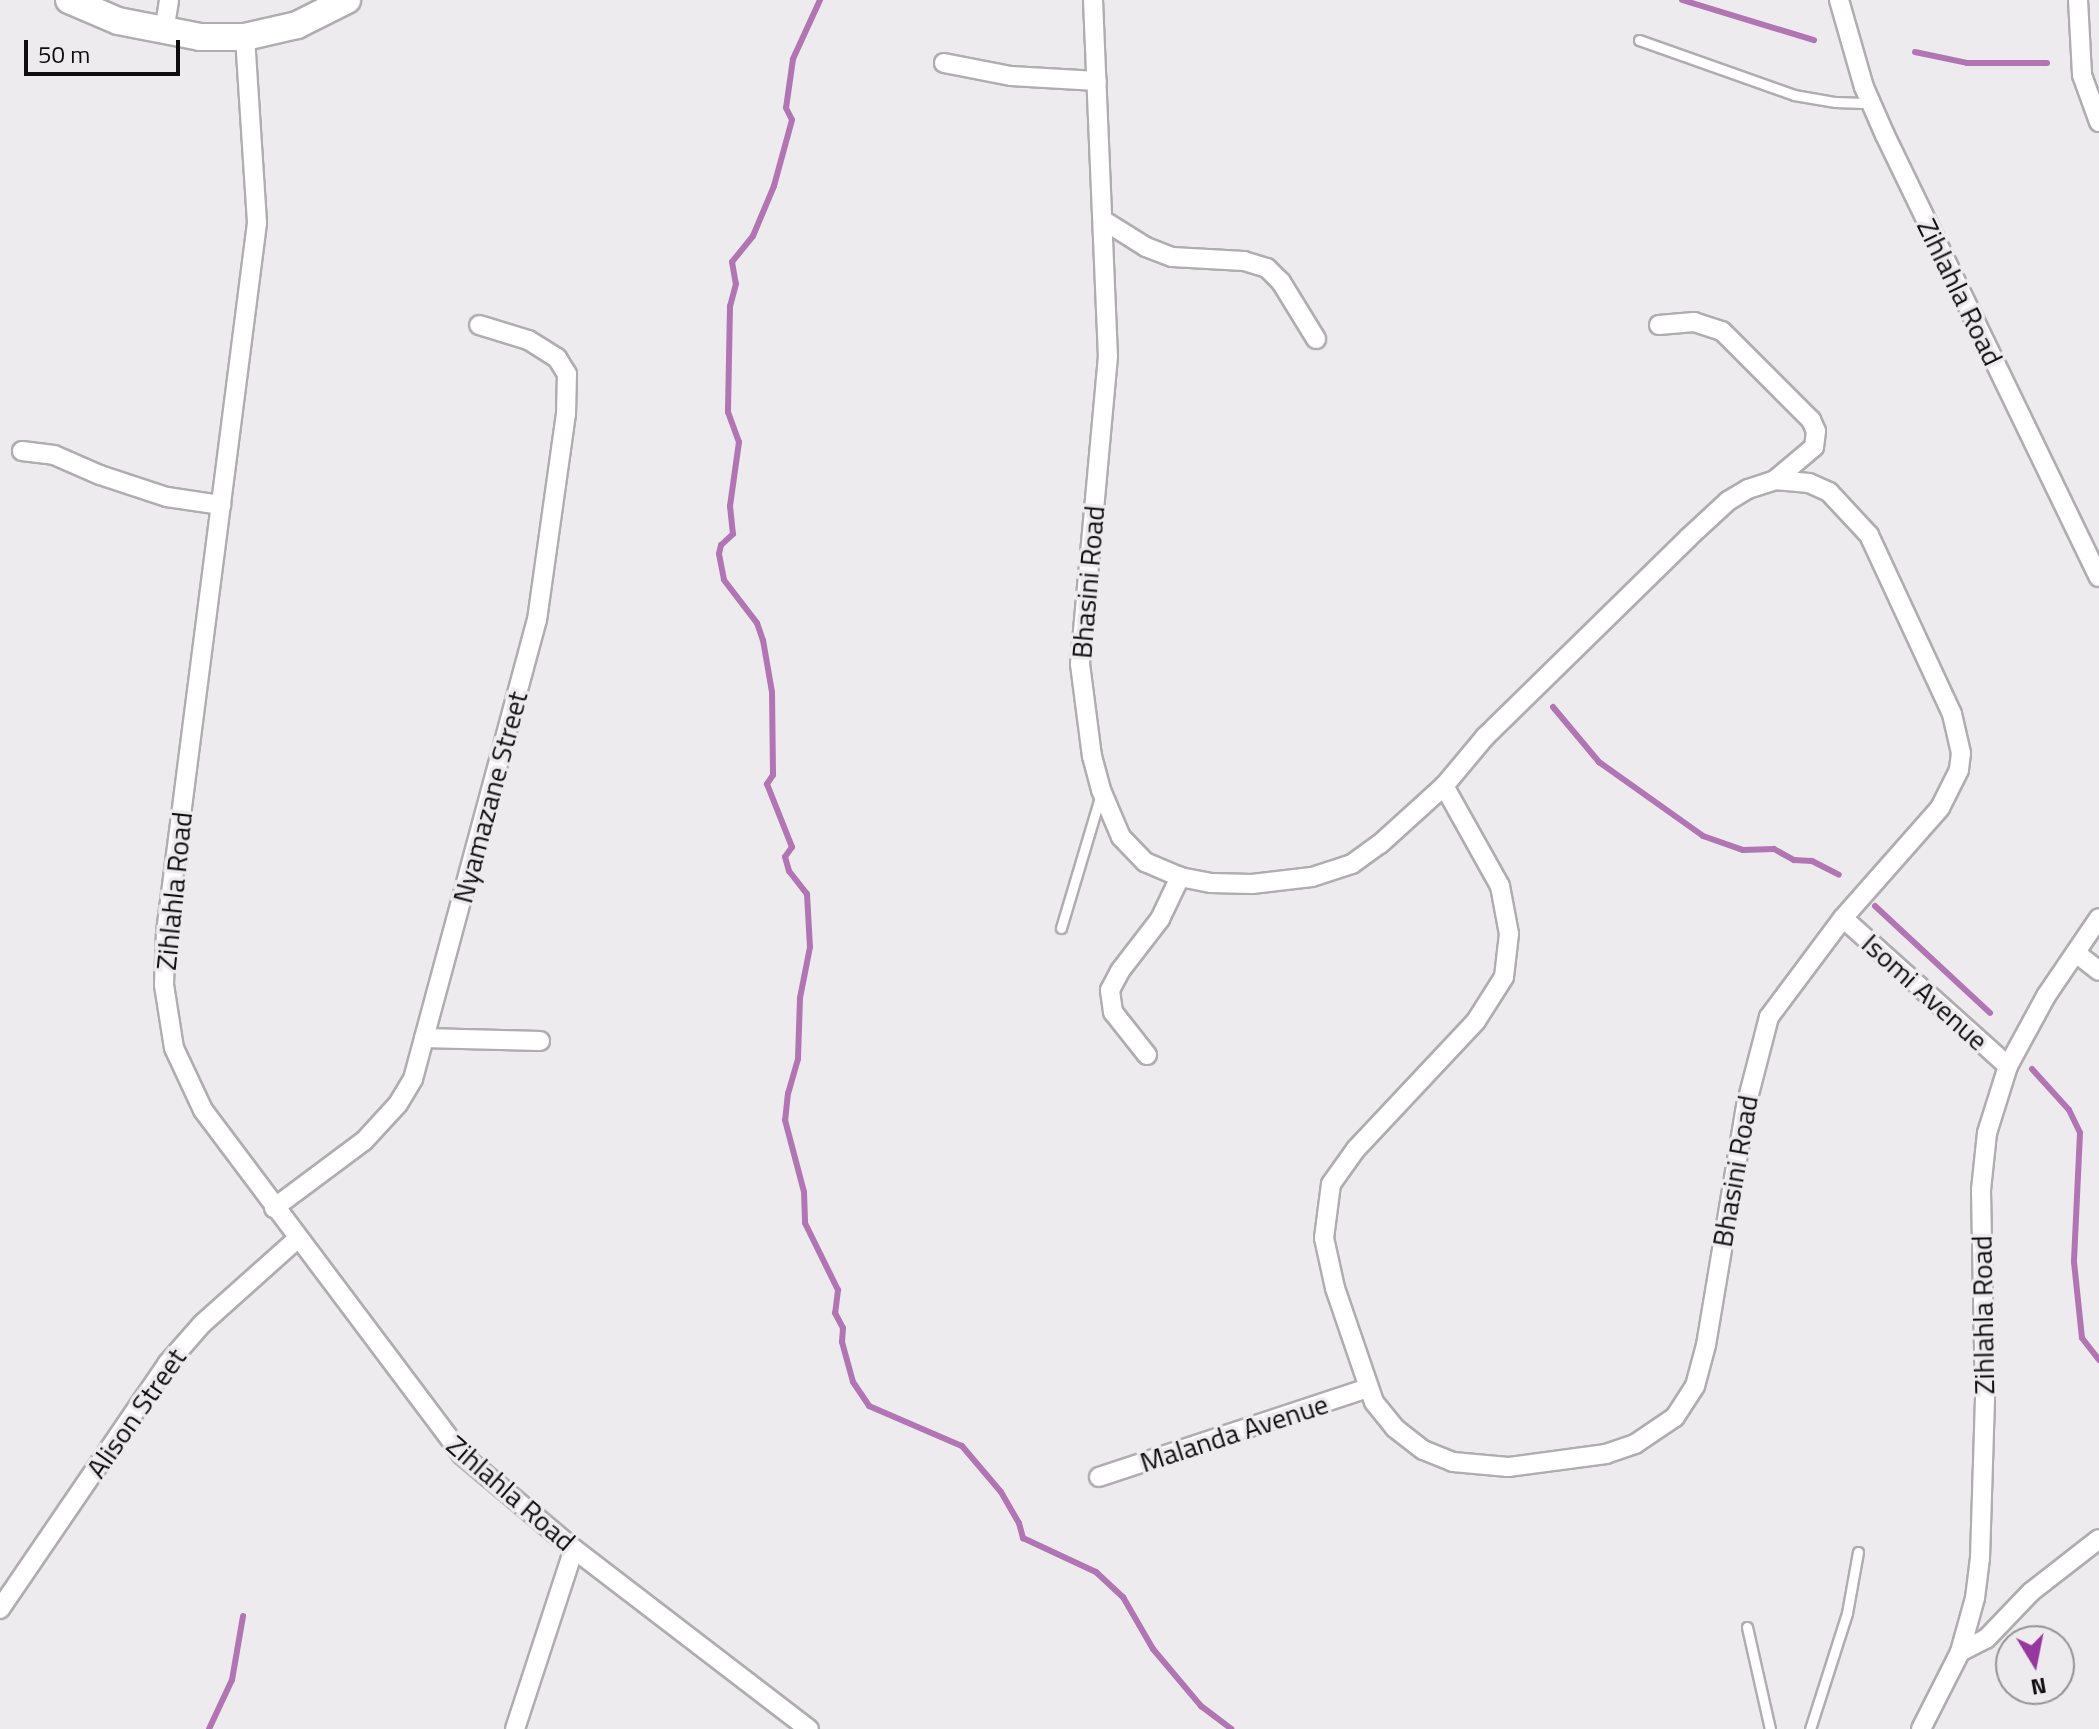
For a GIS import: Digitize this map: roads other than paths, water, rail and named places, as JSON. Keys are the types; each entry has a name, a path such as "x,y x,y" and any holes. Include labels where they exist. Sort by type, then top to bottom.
{"street":[{"path":"69,0 118,21 200,37 245,37 297,25 347,0"},
{"path":"164,32 169,0"},
{"name":"Bhasini Road","path":"1093,0 1107,387 1080,653 1092,756 1101,790 1121,837 1133,853 1145,862 1180,877 1252,884 1333,872 1380,844 1444,786 1485,737 1728,501 1748,489 1775,480 1809,483 1829,492 1869,535 1945,696 1958,733 1959,770 1940,808 1843,918 1778,1001 1761,1041 1746,1106 1706,1345 1695,1386 1675,1417 1635,1444 1606,1454 1546,1464 1477,1466 1453,1462 1423,1450 1384,1416 1368,1388 1335,1288 1324,1238 1331,1184 1356,1149 1476,1021 1504,977 1509,934 1500,886 1444,786"},
{"name":"Zihlahla Road","path":"1839,0 1871,103 2099,577"},
{"path":"2078,0 2082,75 2099,122"},
{"name":"Zihlahla Road","path":"245,37 257,223 166,932 164,985 174,1048 192,1092 274,1208 462,1455 574,1549 809,1729"},
{"path":"944,63 1011,76 1097,81"},
{"path":"1103,220 1146,247 1172,257 1244,261 1267,268 1281,282 1316,339"},
{"path":"1659,325 1694,322 1722,331 1811,420 1816,431 1814,447 1775,480"},
{"name":"Nyamazane Street","path":"274,1208 382,1123 413,1079 537,620 567,386 564,365 528,340 479,325"},
{"path":"22,451 54,455 100,475 167,497 221,505"},
{"path":"1147,1055 1113,1012 1110,990 1120,971 1160,919 1180,877"},
{"name":"Isomi Avenue","path":"1843,918 2008,1066"},
{"name":"Zihlahla Road","path":"1921,1729 1960,1652 1975,1598 1980,1558 1985,1399 1982,1166 1987,1133 2008,1066 2046,996 2099,918"},
{"path":"2076,953 2099,971"},
{"path":"424,1038 540,1041"},
{"name":"Alison Street","path":"0,1609 167,1364 202,1324 297,1239"},
{"name":"Malanda Avenue","path":"1099,1477 1368,1388"},
{"path":"1960,1652 1986,1639 2031,1592 2099,1539"},
{"path":"515,1729 574,1549"}],"lane":[{"path":"1639,40 1794,95 1871,103"},
{"path":"1061,928 1101,790"},
{"path":"1810,1729 1847,1613 1858,1552"},
{"path":"1747,1627 1770,1729"}],"waterway":[{"path":"820,0 793,59 786,108 792,120 774,186 753,236 732,262 736,284 730,306 728,412 739,442 730,506 733,534 721,545 719,554 724,580 757,623 763,640 772,692 773,775 767,784 792,847 785,857 789,871 807,894 810,947 800,998 798,1059 788,1093 785,1120 804,1192 805,1223 838,1290 835,1313 843,1328 842,1342 853,1382 869,1406 962,1446 1001,1492 1019,1523 1023,1538 1096,1572 1123,1597 1153,1649 1201,1706 1231,1729"},
{"path":"1682,0 1814,40"},
{"path":"1915,52 1967,63 2047,63"},
{"path":"1553,707 1599,762 1703,836 1743,850 1774,849 1794,860 1812,861 1839,875"},
{"path":"1875,906 1990,1013"},
{"path":"2032,1069 2069,1110 2080,1133 2074,1262 2082,1338 2099,1360"},
{"path":"209,1729 232,1680 243,1616"}]}
